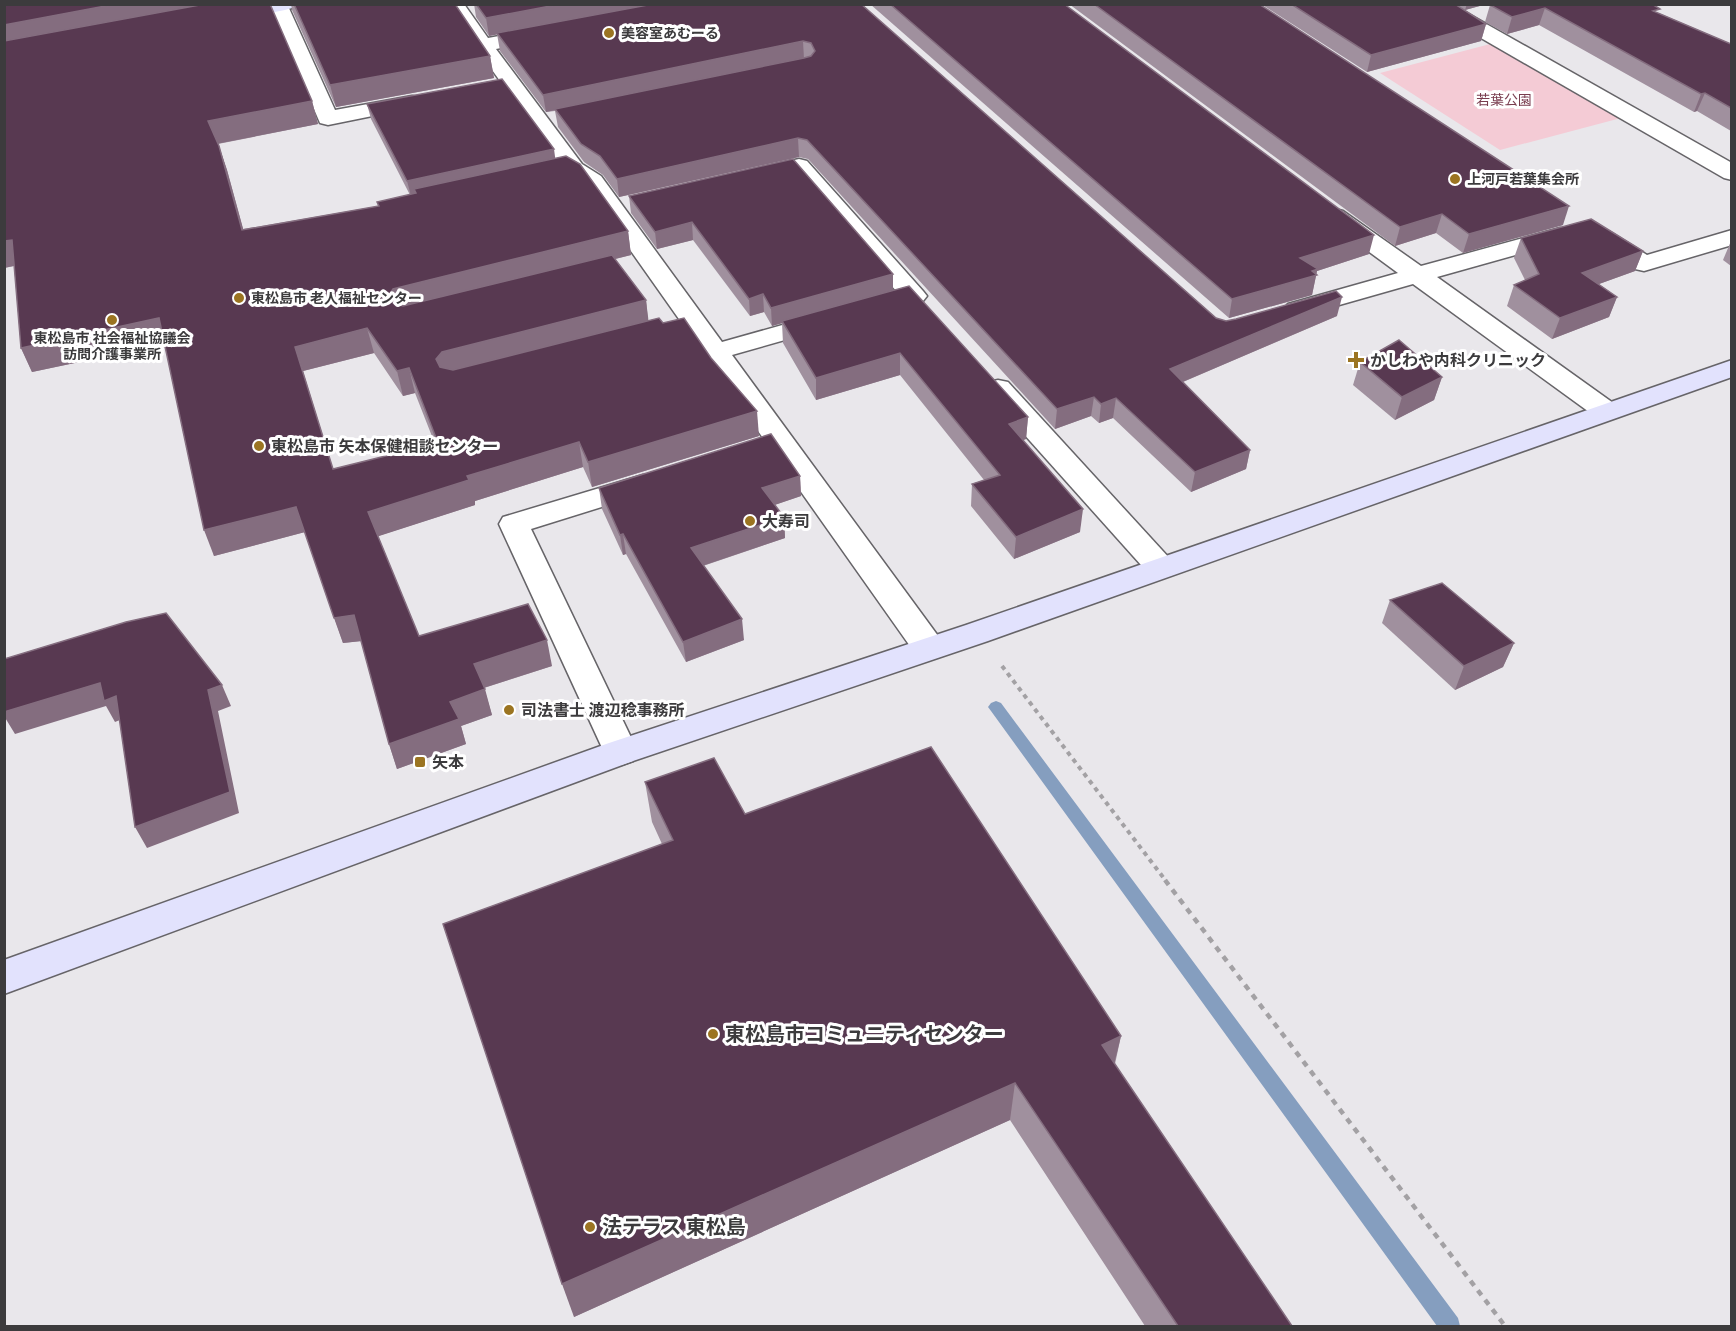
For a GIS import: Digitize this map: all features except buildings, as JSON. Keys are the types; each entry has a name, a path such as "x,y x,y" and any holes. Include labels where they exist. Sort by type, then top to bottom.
{"street":[{"path":"454,4 574,169 624,205 638,263 684,326 715,352 929,648"},
{"path":"1436,4 1731,173"},
{"path":"210,18 282,5 328,118 430,99"},
{"path":"1461,19 1493,12"},
{"path":"483,45 565,30"},
{"path":"487,88 510,84"},
{"path":"539,123 562,118"},
{"path":"715,352 853,313 922,305 799,166 729,182"},
{"path":"527,179 574,169"},
{"path":"1320,205 1606,411"},
{"path":"1280,314 1586,228 1644,264 1731,237"},
{"path":"978,366 1161,568"},
{"path":"4,977 621,752 976,633 1731,368"},
{"path":"747,452 780,441"},
{"path":"621,752 514,524 669,476"}],"path":[{"path":"976,633 1505,1326"}],"green space":[{"name":"若葉公園","path":"1494,43 1621,118 1500,150 1380,73"}],"waterway":[{"path":"996,707 1450,1326"}],"place":[{"name":"美容室あむーる","path":"609,33"},
{"name":"上河戸若葉集会所","path":"1455,179"},
{"name":"東松島市 老人福祉センター","path":"239,298"},
{"name":"東松島市 社会福祉協議会 訪問介護事業所","path":"112,320"},
{"name":"かしわや内科クリニック","path":"1356,360"},
{"name":"東松島市 矢本保健相談センター","path":"259,446"},
{"name":"大寿司","path":"750,521"},
{"name":"司法書士 渡辺稔事務所","path":"509,710"},
{"name":"矢本","path":"420,762"},
{"name":"東松島市コミュニティセンター","path":"713,1034"},
{"name":"法テラス 東松島","path":"590,1227"}]}
